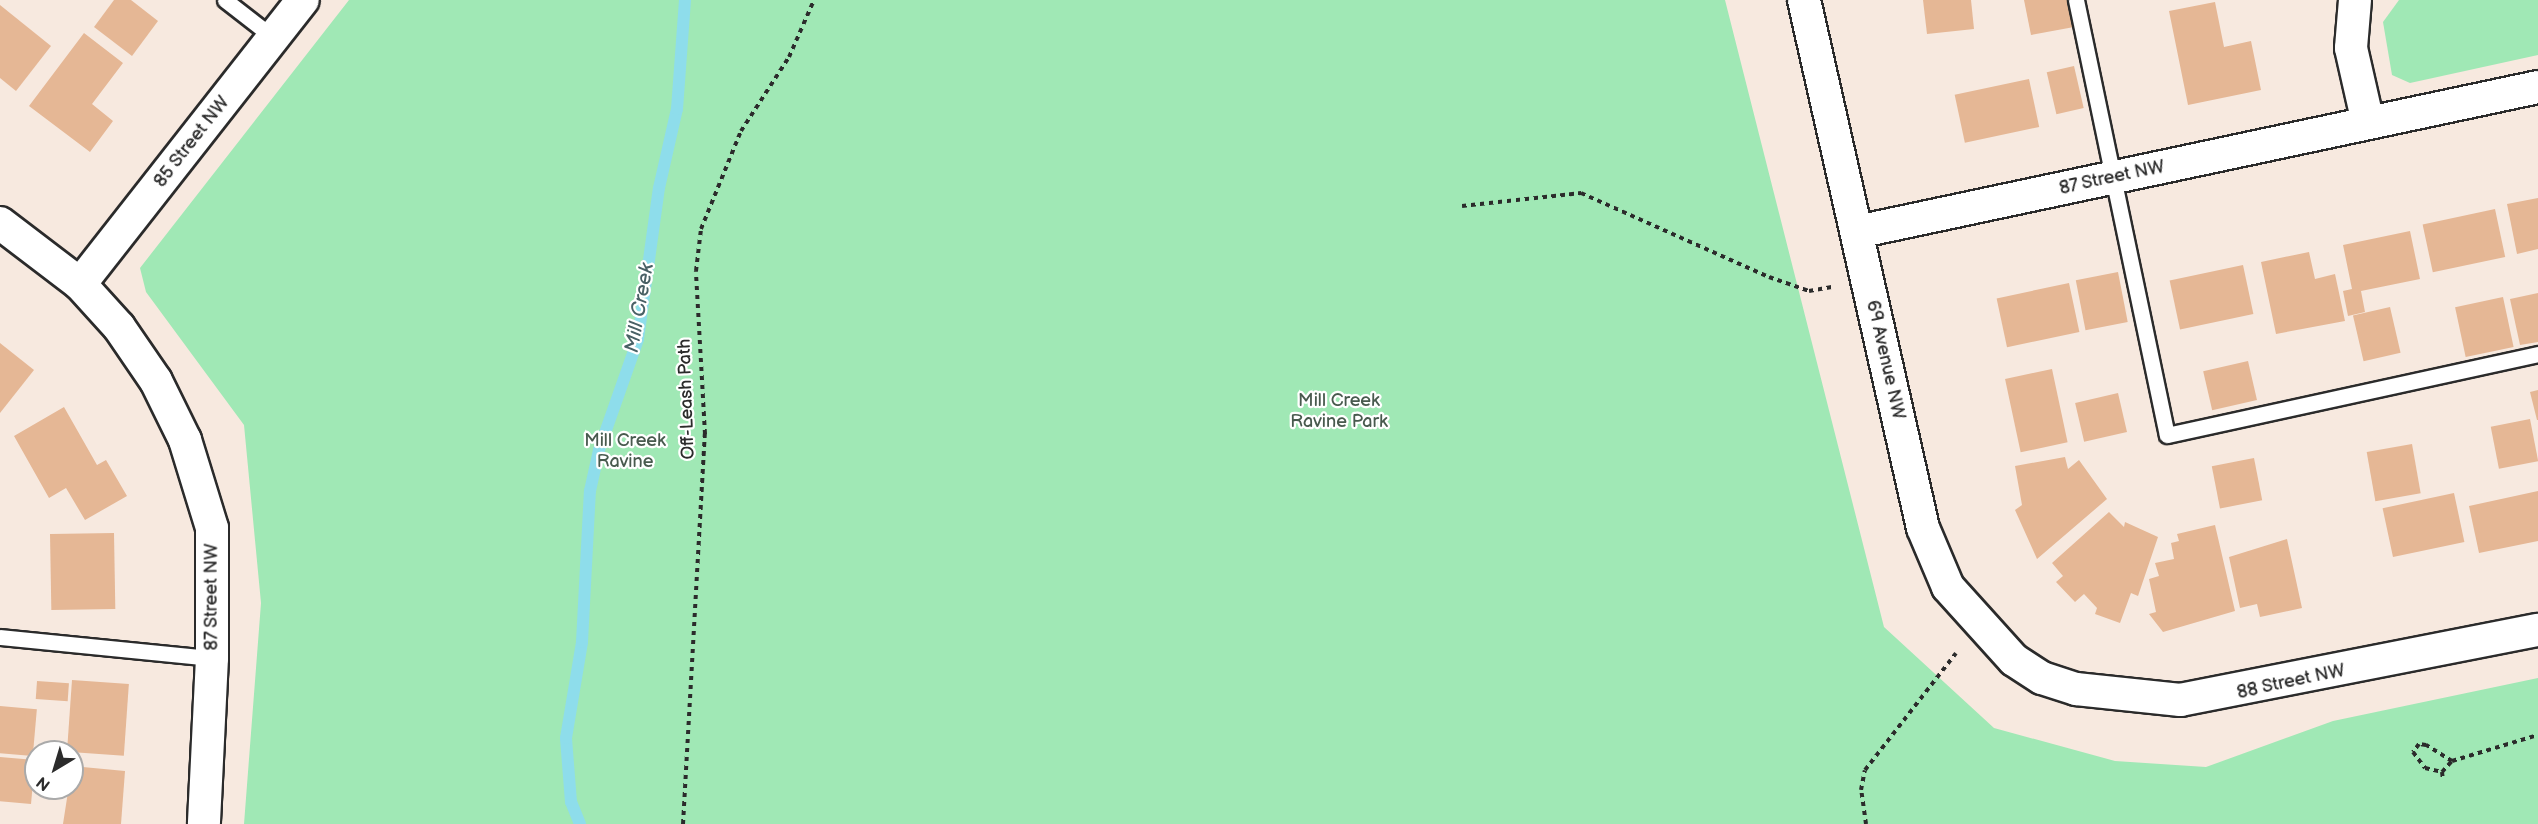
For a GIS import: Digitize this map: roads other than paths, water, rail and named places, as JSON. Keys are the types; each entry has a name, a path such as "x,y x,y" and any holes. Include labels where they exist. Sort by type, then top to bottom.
{"street":[{"name":"85 Street NW","path":"80,284 303,0"},
{"name":"69 Avenue NW","path":"1804,0 1934,558 1967,613 2014,660 2042,678"},
{"path":"2355,0 2351,48 2368,123"},
{"name":"87 Street NW","path":"1857,232 2538,87"},
{"name":"87 Street NW","path":"0,223 80,284 156,381 185,440 212,528 213,658 204,824"},
{"name":"88 Street NW","path":"2042,678 2121,698 2212,697 2538,630"}],"lane":[{"path":"225,0 274,38"},
{"path":"2076,0 2111,178 2167,435 2538,354"},
{"path":"0,637 213,658"}],"waterway":[{"name":"Mill Creek","path":"580,824 571,802 566,738 582,642 590,491 599,450 638,339 659,188 677,109 685,0"}],"park label":[{"name":"Mill Creek Ravine Park","path":"1339,412"},
{"name":"Mill Creek Ravine","path":"625,452"}]}
